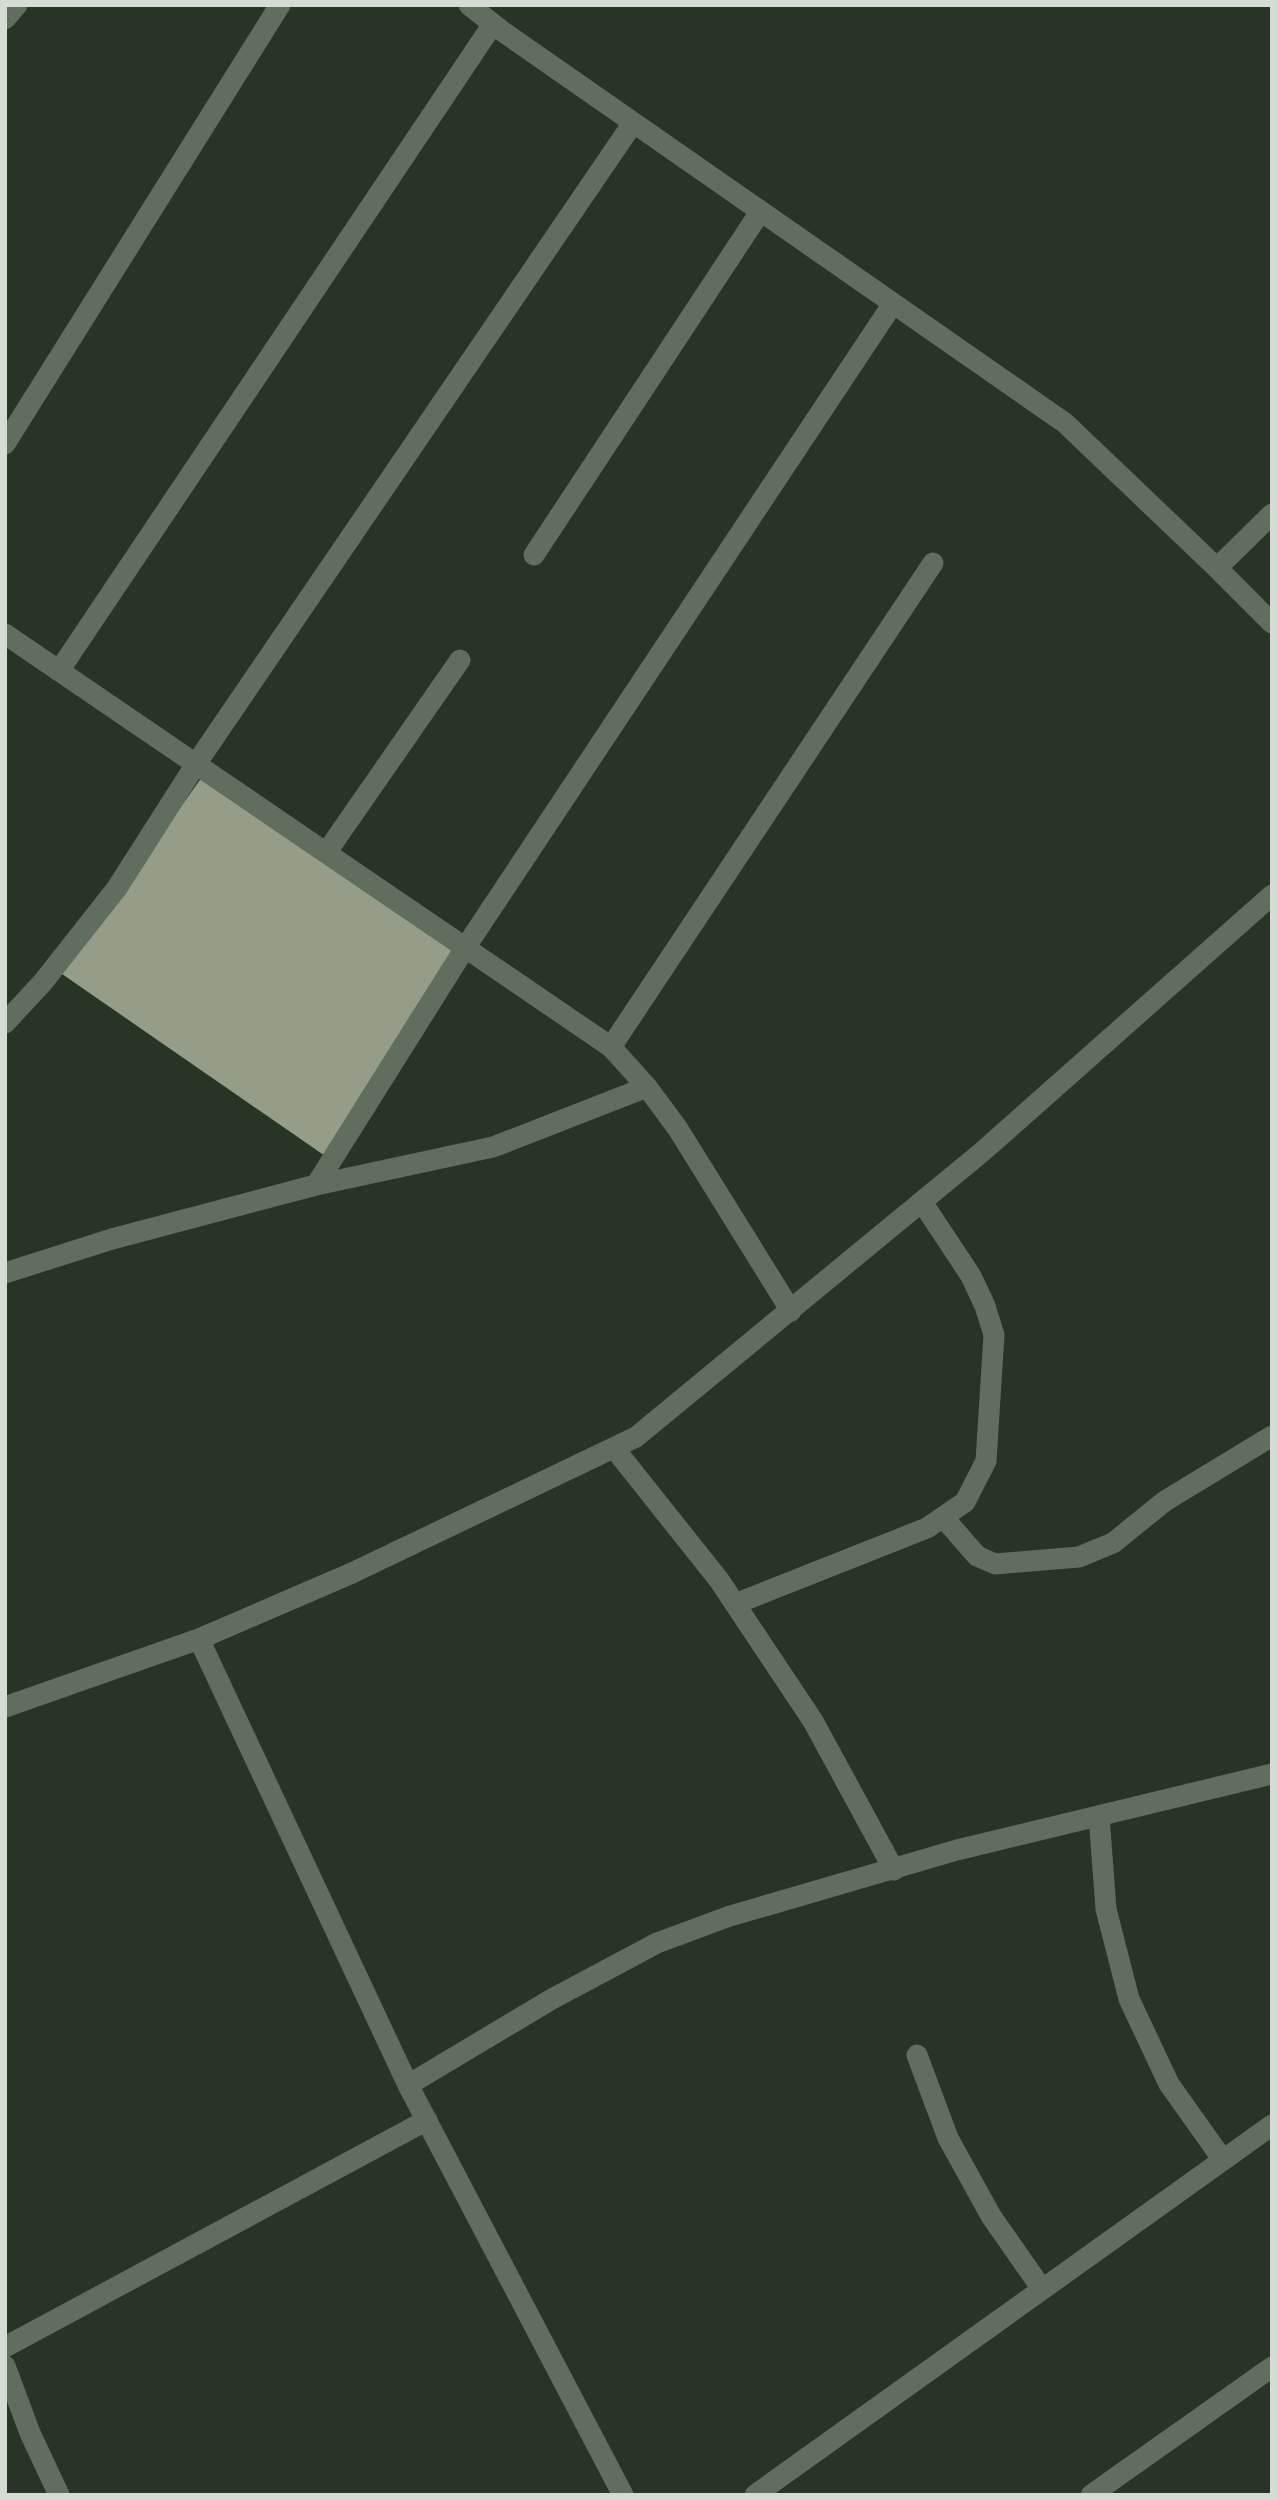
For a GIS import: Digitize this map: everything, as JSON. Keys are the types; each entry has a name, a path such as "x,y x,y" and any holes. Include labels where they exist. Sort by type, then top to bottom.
{"street":[{"path":"5,19 17,5"},
{"path":"5,444 280,5"},
{"path":"469,5 633,123 1065,423 1272,623"},
{"path":"59,671 493,24"},
{"path":"5,1023 43,982 117,888 196,764 633,123"},
{"path":"534,555 760,212"},
{"path":"316,1185 465,948 892,304"},
{"path":"1217,568 1272,514"},
{"path":"611,1047 933,563"},
{"path":"5,634 611,1047 647,1087 678,1129 791,1311"},
{"path":"326,853 460,660"},
{"path":"5,1707 199,1639 352,1573 636,1437 922,1202 1272,895"},
{"path":"5,1273 112,1239 316,1185 493,1147 647,1087"},
{"path":"735,1604 927,1528 965,1502 986,1461 994,1335 985,1306 971,1276 922,1202"},
{"path":"943,1517 977,1556 995,1564 1079,1557 1113,1543 1165,1501 1272,1436"},
{"path":"614,1448 719,1580 813,1721 894,1870"},
{"path":"199,1639 408,2085 623,2495"},
{"path":"408,2085 552,1999 657,1943 730,1916 957,1850 1272,1774"},
{"path":"1099,1816 1106,1909 1129,2000 1169,2084 1223,2160"},
{"path":"917,2055 948,2138 991,2216 1042,2289"},
{"path":"5,2347 427,2120"},
{"path":"755,2495 1272,2125"},
{"path":"5,2366 30,2433 59,2495"},
{"path":"1091,2495 1272,2367"}],"building":[{"path":"202,777 460,949 328,1158 62,974"}]}
